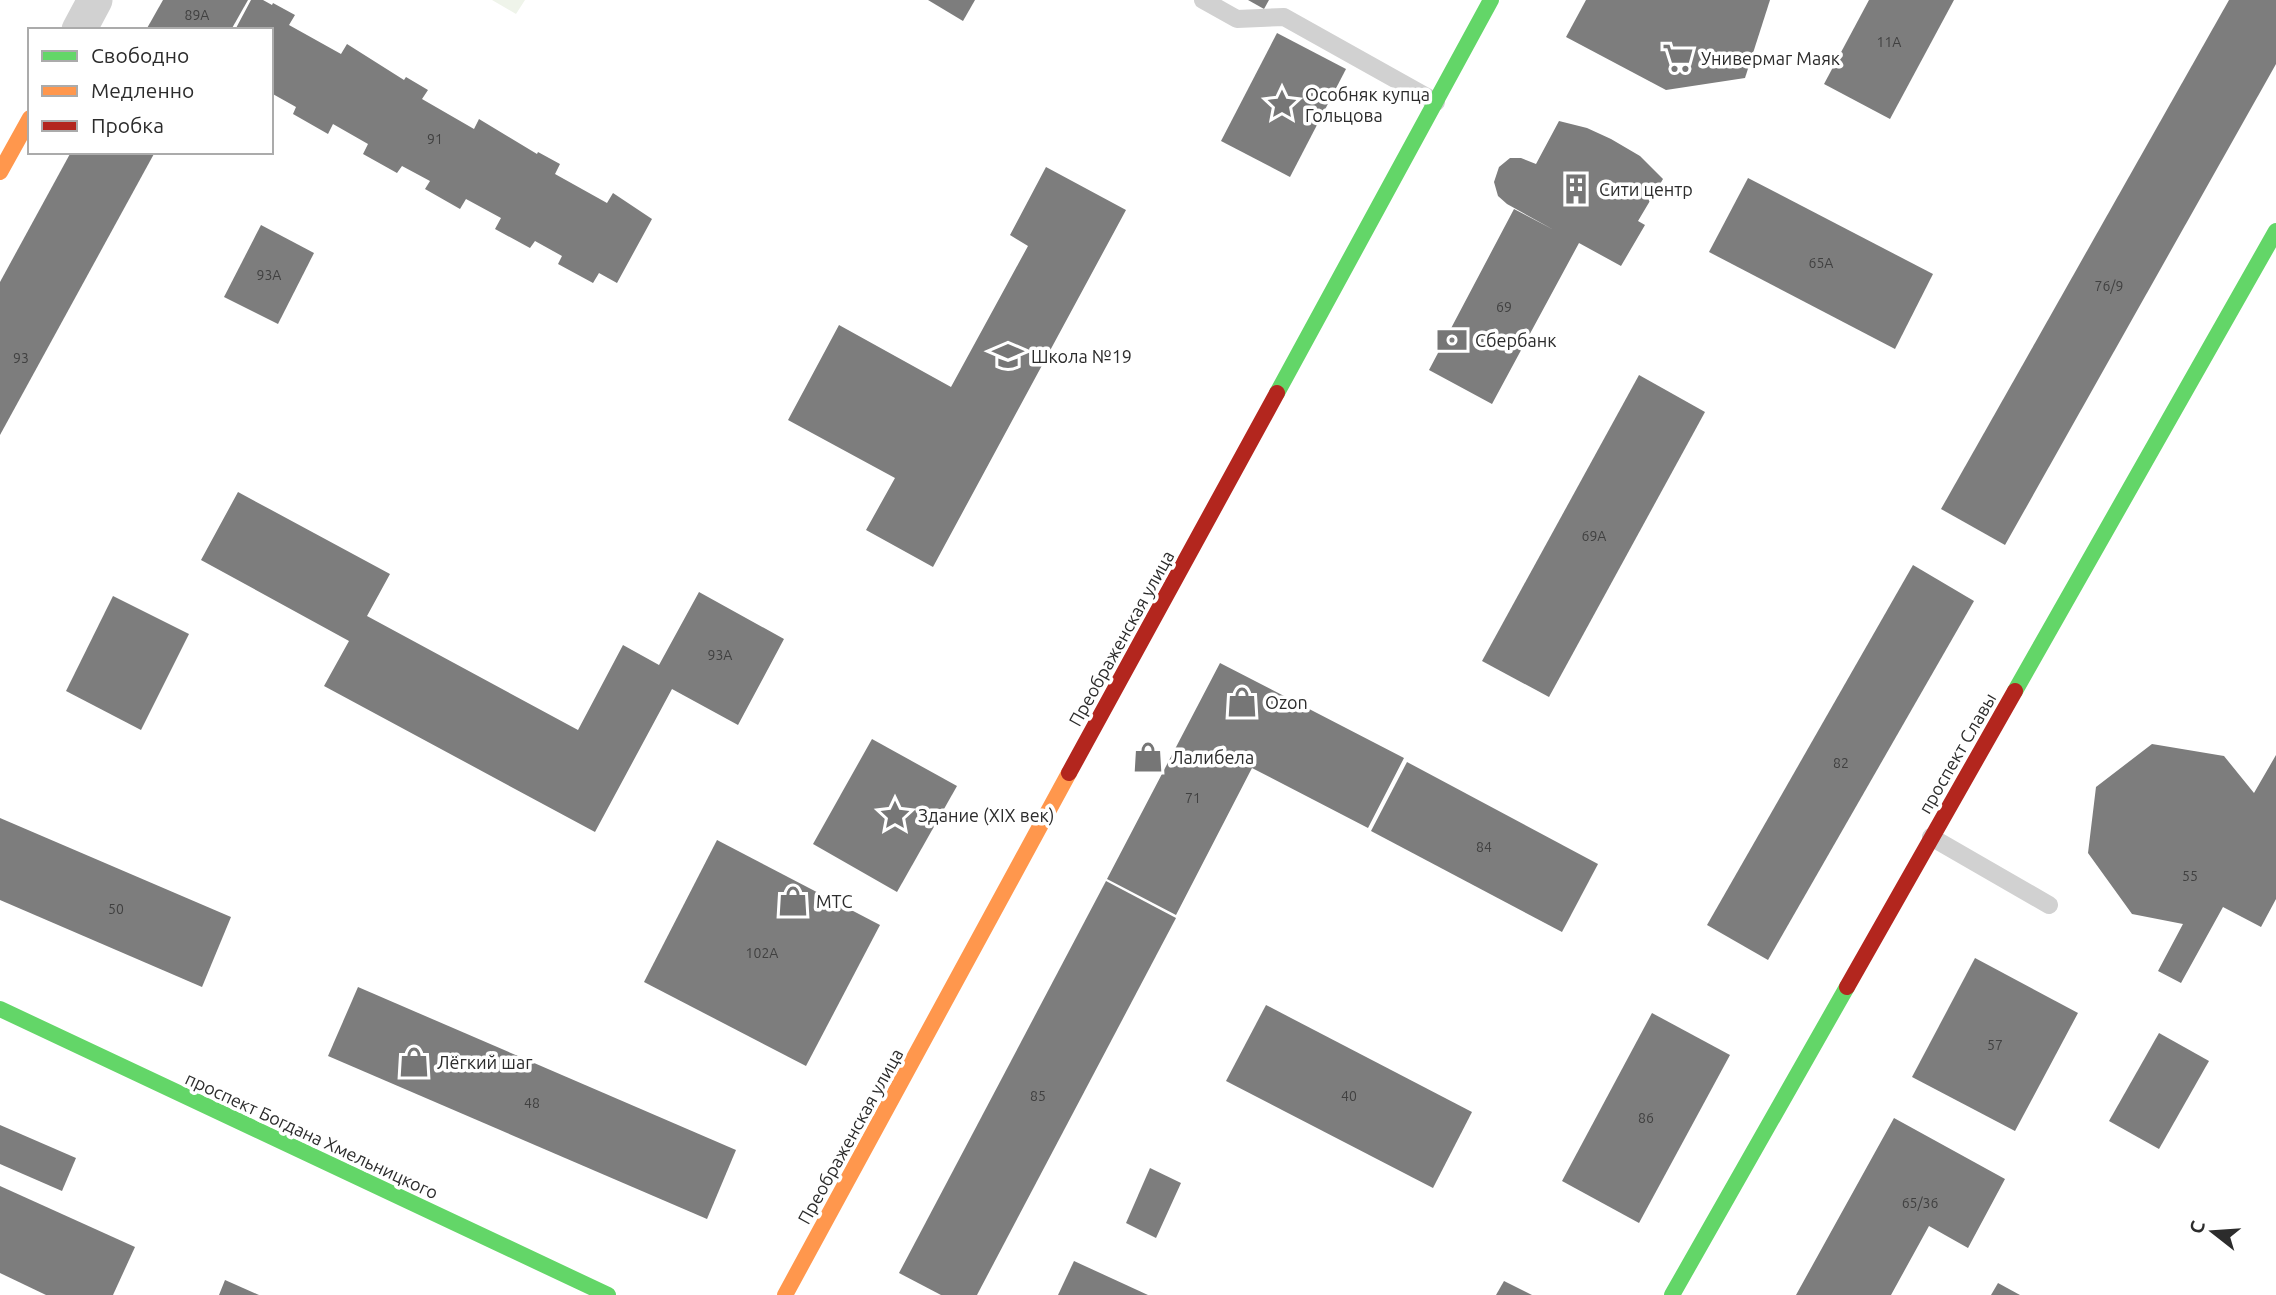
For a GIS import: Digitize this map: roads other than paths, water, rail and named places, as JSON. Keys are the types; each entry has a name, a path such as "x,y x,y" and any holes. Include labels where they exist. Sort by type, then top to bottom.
{"main road":[{"name":"Преображенская улица","path":"785,1295 1491,0"},
{"path":"0,172 28,122"},
{"name":"проспект Славы","path":"1672,1295 2276,231"},
{"name":"проспект Богдана Хмельницкого","path":"0,1009 608,1295"}],"street":[{"path":"80,28 95,0"}],"lane":[{"path":"1203,0 1237,19 1284,17 1436,102"},
{"path":"1931,837 2049,905"}],"place":[{"name":"Универмаг Маяк","path":"1678,58"},
{"name":"Особняк купца Гольцова","path":"1282,104"},
{"name":"Сити центр","path":"1576,189"},
{"name":"Сбербанк","path":"1452,340"},
{"name":"Школа №19","path":"1008,356"},
{"name":"Ozon","path":"1242,702"},
{"name":"Лалибела","path":"1148,757"},
{"name":"Здание (XIX век)","path":"895,815"},
{"name":"МТС","path":"793,901"},
{"name":"Лёгкий шаг","path":"414,1062"}]}
